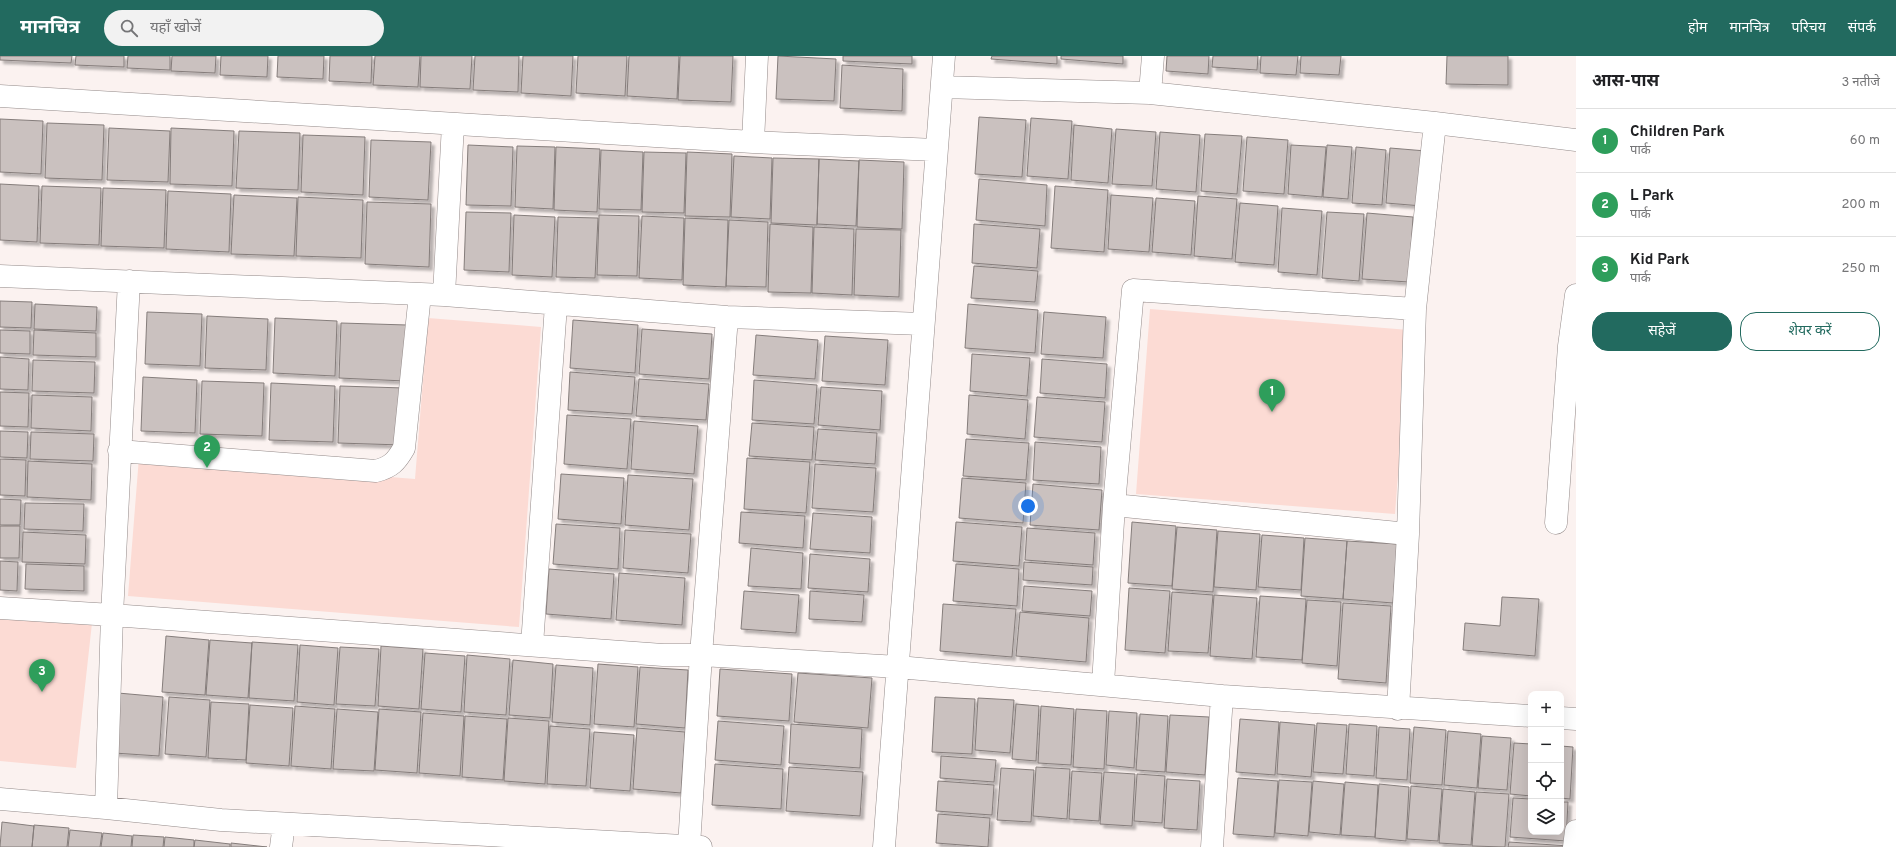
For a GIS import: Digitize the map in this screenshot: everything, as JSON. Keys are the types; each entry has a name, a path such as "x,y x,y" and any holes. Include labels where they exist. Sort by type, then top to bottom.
{"street":[{"path":"752,142 757,56"},
{"path":"884,847 944,56"},
{"path":"1150,93 1153,56"},
{"path":"942,86 1150,93 1435,123 1576,140"},
{"path":"0,96 752,142 936,150"},
{"path":"1398,709 1408,534 1415,309 1435,123"},
{"path":"444,295 453,124"},
{"path":"0,276 444,295 556,305 727,317 923,324"},
{"path":"106,808 119,451 129,281"},
{"path":"1103,684 1114,505 1133,290 1415,309"},
{"path":"119,451 376,471 388,468 398,459 404,448 420,294"},
{"path":"1556,523 1573,347 1576,295"},
{"path":"532,645 556,305"},
{"path":"0,799 444,839 667,847 695,846 701,654 727,317"},
{"path":"1114,505 1408,534"},
{"path":"0,608 663,655 701,654 898,667 1103,684 1222,696 1398,709 1528,716"},
{"path":"1212,847 1222,696"},
{"path":"1564,718 1576,719"},
{"path":"281,847 284,824"},
{"path":"1574,847 1576,831"}],"shaded area":[{"path":"1150,309 1409,330 1395,514 1136,494"},
{"path":"428,318 541,327 519,627 128,596 139,457 415,479"},
{"path":"0,617 92,623 76,768 0,761"}],"building":[{"path":"0,56 72,56 71,63 0,60"},
{"path":"76,56 124,56 124,67 75,65"},
{"path":"128,56 170,56 170,70 127,68"},
{"path":"172,56 216,56 215,73 171,71"},
{"path":"221,56 268,56 267,77 220,75"},
{"path":"278,56 324,56 323,79 277,77"},
{"path":"330,56 372,56 371,83 329,81"},
{"path":"375,56 420,56 418,87 373,85"},
{"path":"421,56 472,56 470,89 420,87"},
{"path":"475,56 519,56 518,92 473,90"},
{"path":"523,56 573,56 571,96 521,93"},
{"path":"578,56 627,56 625,96 576,93"},
{"path":"629,56 679,56 677,99 627,96"},
{"path":"680,56 733,56 731,102 678,100"},
{"path":"778,56 836,59 834,101 776,99"},
{"path":"843,56 912,56 912,64 843,61"},
{"path":"992,56 1057,56 1057,64 991,59"},
{"path":"1061,56 1123,56 1123,64 1061,59"},
{"path":"1167,56 1209,56 1208,74 1166,71"},
{"path":"1213,56 1258,56 1257,70 1212,67"},
{"path":"1261,56 1298,56 1296,75 1260,73"},
{"path":"1301,56 1341,56 1339,75 1300,73"},
{"path":"1447,56 1508,56 1508,85 1446,84"},
{"path":"842,65 903,69 902,111 840,108"},
{"path":"979,117 1026,120 1022,177 975,174"},
{"path":"1031,118 1072,121 1068,179 1027,176"},
{"path":"0,119 43,121 41,174 0,172"},
{"path":"47,123 104,125 102,180 45,178"},
{"path":"1074,125 1112,129 1108,183 1071,180"},
{"path":"109,128 170,131 168,182 107,180"},
{"path":"171,128 234,131 232,186 170,184"},
{"path":"1116,129 1156,132 1152,186 1112,184"},
{"path":"239,131 300,133 298,190 236,188"},
{"path":"1160,132 1200,135 1196,192 1156,189"},
{"path":"1205,134 1242,136 1237,194 1201,191"},
{"path":"303,135 365,137 363,195 301,192"},
{"path":"1247,137 1288,140 1284,194 1243,191"},
{"path":"371,140 431,142 428,200 369,197"},
{"path":"468,145 513,147 511,206 466,205"},
{"path":"1291,145 1326,147 1322,197 1288,194"},
{"path":"1327,145 1352,147 1348,199 1323,197"},
{"path":"517,146 555,147 553,209 515,207"},
{"path":"556,147 600,149 597,212 554,210"},
{"path":"1356,147 1386,150 1382,205 1352,203"},
{"path":"1390,148 1426,151 1422,206 1386,203"},
{"path":"601,150 643,152 641,210 599,209"},
{"path":"644,152 686,153 684,213 642,212"},
{"path":"687,152 732,154 730,217 685,216"},
{"path":"734,156 772,158 770,219 731,217"},
{"path":"773,158 819,159 817,225 771,223"},
{"path":"819,159 859,161 856,226 817,224"},
{"path":"859,160 904,162 902,229 857,227"},
{"path":"979,179 1047,185 1045,226 976,220"},
{"path":"0,184 39,186 37,242 0,240"},
{"path":"42,186 101,188 99,245 40,243"},
{"path":"1055,186 1108,190 1104,252 1051,248"},
{"path":"103,188 166,190 164,248 101,246"},
{"path":"168,191 231,194 229,252 166,249"},
{"path":"234,195 297,198 294,256 231,254"},
{"path":"1111,195 1153,198 1149,252 1108,249"},
{"path":"1198,196 1237,199 1232,259 1194,256"},
{"path":"298,197 363,200 361,258 296,256"},
{"path":"1156,198 1195,201 1191,255 1152,252"},
{"path":"367,202 431,204 429,267 365,264"},
{"path":"1240,203 1278,206 1274,265 1235,262"},
{"path":"1282,208 1322,211 1317,275 1278,272"},
{"path":"466,212 511,213 509,272 464,270"},
{"path":"1327,212 1364,214 1359,281 1322,278"},
{"path":"1367,213 1413,217 1409,282 1362,279"},
{"path":"514,215 555,217 552,277 512,275"},
{"path":"599,215 639,216 637,276 597,275"},
{"path":"642,216 684,218 682,280 639,278"},
{"path":"558,217 598,218 595,278 556,277"},
{"path":"685,218 728,220 726,287 683,285"},
{"path":"729,220 768,222 766,287 726,286"},
{"path":"770,224 813,227 811,293 768,292"},
{"path":"974,224 1040,229 1037,268 972,263"},
{"path":"814,227 854,229 852,295 812,293"},
{"path":"856,229 901,230 899,297 854,295"},
{"path":"974,266 1038,271 1035,302 971,298"},
{"path":"0,301 32,302 31,328 0,327"},
{"path":"35,304 97,307 96,331 34,329"},
{"path":"968,304 1038,310 1035,353 965,348"},
{"path":"147,312 202,314 200,366 145,364"},
{"path":"1044,312 1106,317 1103,358 1041,354"},
{"path":"207,316 268,319 266,370 205,368"},
{"path":"275,318 337,321 335,376 273,373"},
{"path":"573,320 638,325 635,373 570,368"},
{"path":"341,323 407,325 405,381 339,378"},
{"path":"642,329 712,334 709,379 639,374"},
{"path":"0,330 30,331 30,354 0,353"},
{"path":"34,330 96,333 96,357 33,355"},
{"path":"756,335 818,340 815,379 753,375"},
{"path":"825,336 888,340 885,385 822,381"},
{"path":"972,354 1030,358 1027,396 970,391"},
{"path":"0,357 29,359 28,390 0,389"},
{"path":"1042,359 1107,364 1105,398 1040,393"},
{"path":"33,360 95,362 94,393 32,391"},
{"path":"570,372 635,377 632,414 568,410"},
{"path":"143,377 197,380 195,433 141,431"},
{"path":"639,379 709,384 706,420 636,416"},
{"path":"754,380 817,385 814,424 752,420"},
{"path":"202,381 264,383 262,436 200,434"},
{"path":"271,383 335,386 333,442 269,440"},
{"path":"340,386 404,388 402,445 338,443"},
{"path":"821,387 882,391 880,430 818,425"},
{"path":"0,392 29,393 28,427 0,426"},
{"path":"32,395 92,397 91,431 31,428"},
{"path":"969,395 1028,400 1025,439 967,434"},
{"path":"1037,397 1105,402 1102,442 1034,437"},
{"path":"567,415 631,419 627,469 564,464"},
{"path":"634,421 698,426 694,474 631,469"},
{"path":"752,423 814,427 812,460 749,456"},
{"path":"818,429 877,433 875,464 815,460"},
{"path":"0,431 28,432 27,458 0,457"},
{"path":"31,432 94,434 93,461 30,459"},
{"path":"966,439 1029,443 1026,480 963,476"},
{"path":"1035,442 1101,447 1099,484 1033,480"},
{"path":"747,458 810,462 806,513 744,509"},
{"path":"0,459 26,460 25,496 0,495"},
{"path":"28,461 92,464 91,500 27,497"},
{"path":"815,464 876,468 873,512 812,508"},
{"path":"561,474 624,478 621,524 558,519"},
{"path":"628,475 693,479 689,530 625,525"},
{"path":"962,478 1026,483 1023,523 959,518"},
{"path":"1033,484 1102,490 1099,530 1030,525"},
{"path":"0,499 21,500 20,525 0,525"},
{"path":"25,503 84,504 83,531 24,529"},
{"path":"741,512 805,516 803,548 739,543"},
{"path":"813,513 872,517 870,553 810,549"},
{"path":"956,522 1022,527 1019,566 953,561"},
{"path":"1132,522 1176,526 1172,586 1128,583"},
{"path":"556,524 620,528 618,569 553,564"},
{"path":"0,526 20,526 19,558 0,558"},
{"path":"1177,527 1217,530 1213,592 1172,589"},
{"path":"1027,528 1095,533 1093,565 1025,560"},
{"path":"625,530 691,534 688,573 623,568"},
{"path":"1218,531 1260,534 1256,590 1214,587"},
{"path":"23,532 86,535 85,564 22,562"},
{"path":"1262,535 1304,538 1301,590 1258,587"},
{"path":"1305,538 1347,541 1343,599 1301,596"},
{"path":"1347,541 1397,544 1393,603 1343,599"},
{"path":"751,548 803,553 801,589 748,586"},
{"path":"810,554 870,559 868,592 808,588"},
{"path":"0,561 18,562 17,591 0,590"},
{"path":"1024,562 1093,567 1092,585 1023,580"},
{"path":"26,564 84,566 84,591 25,589"},
{"path":"956,564 1019,569 1017,606 953,601"},
{"path":"549,569 614,574 611,619 546,614"},
{"path":"619,573 685,578 682,625 616,620"},
{"path":"1024,586 1092,591 1090,616 1022,611"},
{"path":"1129,588 1170,591 1165,653 1125,650"},
{"path":"744,591 799,595 796,633 741,629"},
{"path":"810,591 864,595 862,622 809,619"},
{"path":"1172,592 1213,595 1208,653 1168,651"},
{"path":"1214,595 1257,598 1252,659 1210,656"},
{"path":"1260,596 1306,599 1302,660 1256,657"},
{"path":"1502,597 1539,599 1535,656 1463,650 1465,623 1500,626"},
{"path":"1307,600 1341,602 1337,666 1302,663"},
{"path":"1343,603 1391,606 1386,683 1338,679"},
{"path":"943,604 1016,609 1012,657 940,651"},
{"path":"1020,612 1089,618 1086,662 1016,656"},
{"path":"166,636 209,640 205,695 162,692"},
{"path":"210,640 252,643 248,698 206,695"},
{"path":"252,642 298,645 294,701 249,698"},
{"path":"300,645 338,648 334,705 297,702"},
{"path":"381,646 423,649 419,709 378,706"},
{"path":"340,647 379,649 375,706 336,704"},
{"path":"425,653 465,656 461,712 421,709"},
{"path":"467,655 510,659 506,715 464,712"},
{"path":"513,660 553,664 550,718 509,715"},
{"path":"598,664 638,667 634,727 594,724"},
{"path":"556,665 593,668 590,725 552,722"},
{"path":"640,667 688,670 685,728 636,724"},
{"path":"720,669 792,674 789,721 717,716"},
{"path":"798,673 872,678 868,728 794,722"},
{"path":"118,693 163,697 159,756 114,753"},
{"path":"169,697 210,700 206,757 165,754"},
{"path":"935,697 975,699 972,754 932,752"},
{"path":"978,698 1014,700 1010,753 975,750"},
{"path":"211,702 249,704 246,760 208,758"},
{"path":"1016,704 1039,706 1036,761 1012,759"},
{"path":"250,705 293,708 289,766 246,763"},
{"path":"295,706 335,709 331,769 291,766"},
{"path":"1041,706 1074,709 1071,765 1038,763"},
{"path":"337,709 378,712 374,771 333,769"},
{"path":"379,709 421,712 417,773 375,770"},
{"path":"1076,709 1107,711 1104,769 1073,767"},
{"path":"1109,711 1137,713 1134,768 1106,765"},
{"path":"423,713 464,716 460,776 419,773"},
{"path":"1140,714 1168,716 1165,772 1136,770"},
{"path":"1170,715 1209,717 1205,775 1166,772"},
{"path":"465,716 507,719 503,780 462,777"},
{"path":"508,718 549,721 545,784 504,781"},
{"path":"1240,719 1279,722 1275,775 1236,772"},
{"path":"718,721 784,726 781,765 715,760"},
{"path":"1280,722 1315,725 1311,777 1277,774"},
{"path":"1317,723 1347,725 1343,774 1313,772"},
{"path":"791,724 862,729 860,768 789,763"},
{"path":"1349,724 1377,726 1374,776 1346,774"},
{"path":"550,726 590,729 586,786 547,784"},
{"path":"1379,727 1410,729 1407,780 1376,778"},
{"path":"1414,727 1446,730 1442,785 1410,783"},
{"path":"637,728 685,732 681,793 633,789"},
{"path":"1448,731 1481,734 1477,788 1444,785"},
{"path":"594,732 634,735 630,791 590,788"},
{"path":"1482,736 1511,738 1507,790 1478,788"},
{"path":"1514,743 1528,744 1528,796 1510,794"},
{"path":"1564,746 1573,747 1570,799 1564,798"},
{"path":"941,756 996,760 994,782 940,778"},
{"path":"715,764 783,769 781,809 712,805"},
{"path":"789,767 863,772 860,816 786,811"},
{"path":"1036,767 1070,769 1067,819 1033,816"},
{"path":"1001,768 1034,770 1031,822 997,820"},
{"path":"1072,771 1102,773 1099,821 1069,819"},
{"path":"1104,772 1135,774 1132,826 1100,824"},
{"path":"1137,774 1165,776 1162,823 1134,821"},
{"path":"1238,778 1278,781 1274,837 1233,834"},
{"path":"1167,779 1200,781 1197,830 1164,828"},
{"path":"1279,780 1312,782 1308,836 1275,833"},
{"path":"938,781 994,785 992,815 936,811"},
{"path":"1313,781 1344,784 1340,835 1309,832"},
{"path":"1345,782 1378,785 1375,837 1341,835"},
{"path":"1379,784 1409,787 1406,841 1375,838"},
{"path":"1411,786 1442,789 1438,841 1407,839"},
{"path":"1443,789 1475,792 1471,845 1439,843"},
{"path":"1476,792 1509,794 1505,847 1472,846"},
{"path":"1513,798 1528,799 1528,835 1564,835 1564,802 1568,802 1566,841 1510,837"},
{"path":"938,814 990,818 988,847 936,843"},
{"path":"2,822 34,826 32,847 0,847"},
{"path":"34,825 69,828 67,847 32,847"},
{"path":"70,830 102,833 100,847 68,847"},
{"path":"103,833 132,836 131,847 101,847"},
{"path":"133,835 164,837 163,847 132,847"},
{"path":"165,837 194,840 194,847 164,847"},
{"path":"195,840 230,844 230,847 194,847"},
{"path":"1509,842 1569,846 1569,847 1508,847"},
{"path":"231,843 267,847 231,847"}],"place":[{"name":"Children Park","path":"1272,412"},
{"name":"L Park","path":"207,468"},
{"name":"Kid Park","path":"42,692"}]}
